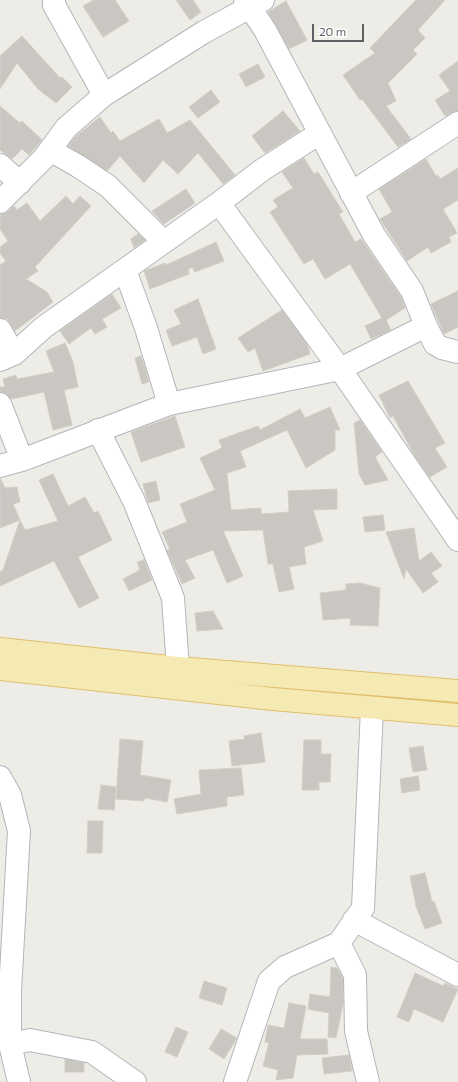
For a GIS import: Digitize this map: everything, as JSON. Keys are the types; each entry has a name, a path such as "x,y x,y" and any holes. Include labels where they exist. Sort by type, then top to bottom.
{"main road":[{"path":"1,656 178,668 458,691"},
{"path":"1,656 372,708 458,715"}],"street":[{"path":"54,0 58,12 104,94"},
{"path":"0,202 20,183 50,150 66,128 104,94 252,3 374,235 412,291 435,344 442,348 458,352"},
{"path":"351,193 458,123"},
{"path":"0,330 7,357 44,327 219,203 262,170 320,134"},
{"path":"50,150 108,186 164,242"},
{"path":"0,165 20,183"},
{"path":"219,203 340,369 458,540"},
{"path":"125,270 146,328 170,404"},
{"path":"0,466 22,460 170,404 340,369 426,326"},
{"path":"0,404 22,460"},
{"path":"98,430 134,501 173,598 178,668"},
{"path":"235,1082 269,981 285,967 339,943 363,908 372,708"},
{"path":"0,777 10,796 19,831 10,983 10,1044 19,1082"},
{"path":"354,920 458,974"},
{"path":"339,943 355,976 356,1031 368,1082"},
{"path":"10,1044 30,1040 92,1052 135,1082"}],"building":[{"path":"94,0 115,0 129,21 103,37 83,6"},
{"path":"176,0 193,0 201,12 190,20"},
{"path":"416,0 445,0 418,30 425,38 413,50 417,54 388,83 396,101 386,106 411,139 398,147 362,99 360,100 343,75 375,53 370,48"},
{"path":"286,1 307,40 289,49 268,12"},
{"path":"22,36 60,78 62,77 72,87 56,103 38,89 17,63 0,89 0,56"},
{"path":"458,61 458,111 445,116 435,100 450,91 439,75"},
{"path":"258,64 265,77 246,87 239,74"},
{"path":"211,90 220,102 198,118 189,107"},
{"path":"0,106 20,123 22,121 42,140 29,155 22,149 12,159 0,150"},
{"path":"283,111 300,131 265,153 252,136"},
{"path":"100,117 111,133 113,131 120,141 159,119 167,133 190,120 235,175 223,184 198,153 178,174 163,160 144,183 120,156 107,171 68,146 75,137"},
{"path":"304,158 314,174 318,172 343,212 339,214 355,242 361,239 401,297 405,308 386,320 391,330 371,339 365,326 382,318 350,264 325,279 313,259 304,264 270,212 278,207 273,200 293,188 282,172"},
{"path":"426,159 436,176 438,175 440,179 458,168 458,200 443,209 457,233 449,237 451,242 431,253 428,247 407,261 380,219 392,212 379,189"},
{"path":"186,189 195,203 164,224 152,211"},
{"path":"66,196 73,204 80,196 91,206 35,267 38,271 26,279 47,292 53,302 15,331 7,319 0,318 0,265 6,261 0,253 0,247 8,241 0,229 0,215 9,211 14,206 17,210 27,203 40,221"},
{"path":"138,234 145,240 134,248 131,239"},
{"path":"216,242 224,261 195,272 192,267 188,270 189,274 150,289 144,271 165,263 166,265"},
{"path":"458,291 458,327 444,334 431,304"},
{"path":"112,294 121,308 102,319 107,327 95,334 91,328 69,344 60,331"},
{"path":"198,299 216,349 203,354 197,337 172,346 166,330 181,324 174,310"},
{"path":"282,310 307,344 310,354 263,371 255,348 248,352 238,338"},
{"path":"65,343 73,362 78,387 64,390 72,425 53,430 44,392 12,399 7,394 0,392 0,387 5,387 3,379 16,375 17,379 54,372 46,351"},
{"path":"141,356 149,382 142,384 135,358"},
{"path":"408,381 445,443 435,448 447,467 430,477 415,456 393,416 390,418 379,395"},
{"path":"330,407 340,430 335,430 335,450 306,468 287,430 240,451 246,467 227,473 231,510 261,508 261,514 289,512 288,491 337,489 337,509 313,510 323,541 304,547 306,564 289,567 294,589 279,592 273,564 268,564 263,530 223,531 243,576 227,583 213,550 185,560 195,578 182,584 167,550 170,550 162,532 187,522 180,504 215,490 200,458 222,448 219,440 258,426 260,430 300,409 305,418"},
{"path":"175,416 185,447 141,462 131,432"},
{"path":"360,420 382,452 375,457 388,480 365,485 359,474 354,423"},
{"path":"53,474 68,506 85,497 94,513 98,511 112,540 78,557 99,598 79,608 54,561 0,586 0,572 3,570 20,520 25,530 58,521 39,480"},
{"path":"0,478 5,488 17,487 20,502 13,504 20,520 0,528"},
{"path":"156,481 160,500 148,503 143,484"},
{"path":"383,515 385,530 365,532 363,517"},
{"path":"414,528 419,561 431,552 442,566 431,573 438,582 423,593 406,569 404,579 386,532"},
{"path":"144,560 152,580 129,591 123,579 140,570 137,562"},
{"path":"360,583 380,588 378,626 350,625 351,618 323,620 320,593 346,590 346,584"},
{"path":"213,611 223,629 197,631 195,613"},
{"path":"261,733 265,762 232,766 229,741 245,739 244,736"},
{"path":"120,739 143,741 140,775 171,780 167,802 145,798 144,801 116,799"},
{"path":"304,740 321,740 321,754 331,754 330,782 319,782 319,790 302,790"},
{"path":"423,746 427,770 413,772 409,748"},
{"path":"241,768 244,795 227,797 227,806 177,814 174,799 201,794 199,770"},
{"path":"418,776 420,790 402,793 400,779"},
{"path":"101,785 116,787 114,810 98,809"},
{"path":"88,821 103,821 102,853 87,853"},
{"path":"425,873 432,902 434,901 442,923 425,929 416,906 410,876"},
{"path":"331,967 337,968 343,978 343,1004 336,1038 328,1037 329,1013 308,1009 310,994 330,997"},
{"path":"415,973 443,986 445,983 458,989 443,1022 414,1009 409,1022 397,1017"},
{"path":"204,981 227,988 222,1005 199,998"},
{"path":"289,1003 306,1006 300,1039 327,1039 328,1054 297,1055 293,1078 276,1080 278,1070 263,1066 269,1043 265,1042 268,1025 284,1028"},
{"path":"176,1027 188,1032 177,1057 165,1052"},
{"path":"221,1029 237,1038 224,1059 209,1049"},
{"path":"349,1055 352,1071 324,1074 322,1058"},
{"path":"65,1059 84,1063 84,1072 65,1072"}]}
